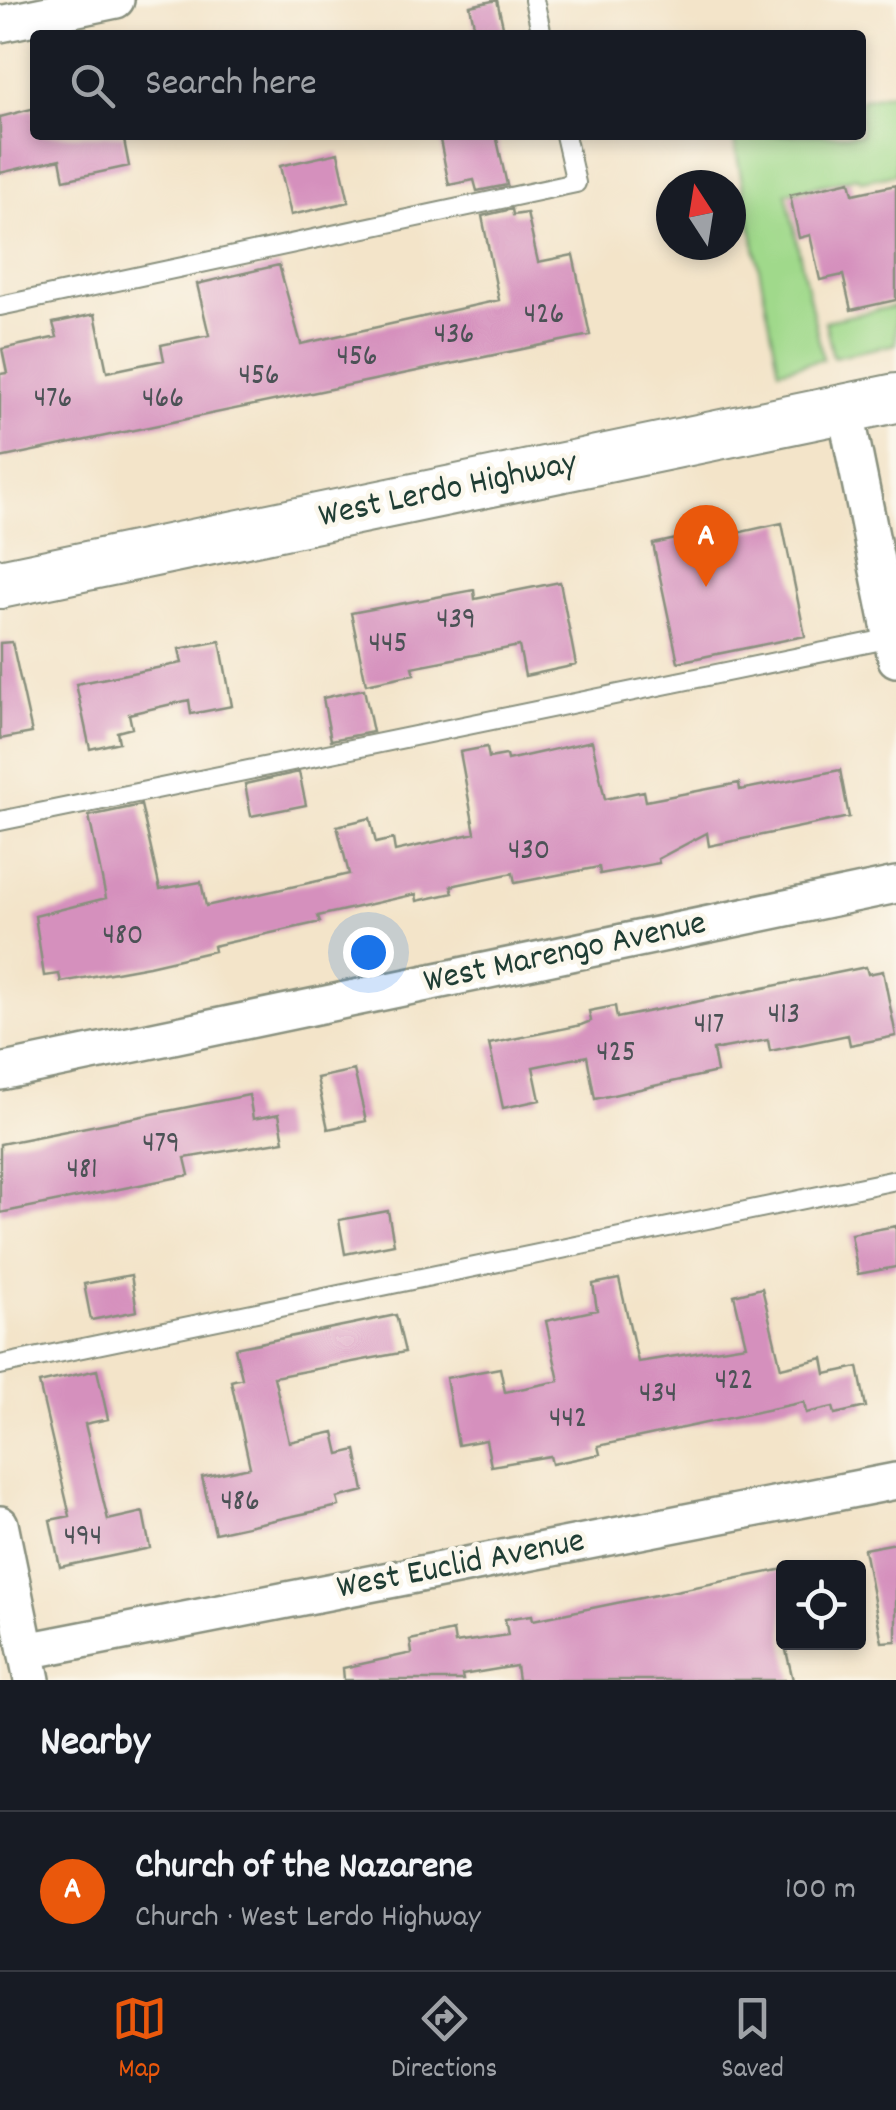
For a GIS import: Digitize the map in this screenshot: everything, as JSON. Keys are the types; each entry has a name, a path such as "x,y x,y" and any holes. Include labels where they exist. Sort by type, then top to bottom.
{"main road":[{"name":"West Lerdo Highway","path":"0,584 896,398"}],"street":[{"path":"0,24 116,0"},
{"path":"845,408 894,649"},
{"name":"West Marengo Avenue","path":"0,1072 896,885"},
{"name":"West Euclid Avenue","path":"29,1666 896,1482"},
{"path":"0,1524 29,1666"}],"lane":[{"path":"534,0 541,30"},
{"path":"0,306 576,182 566,140"},
{"path":"0,821 894,649"},
{"path":"0,1366 896,1180"}],"green space":[{"path":"896,92 896,174 862,181 857,177 786,193 823,359 779,370 746,201 746,170 740,170 734,140 866,140 866,99"},
{"path":"896,306 896,344 833,357 825,321"}],"building":[{"path":"497,0 504,30 475,30 470,6"},
{"path":"30,109 30,140 124,140 129,166 64,180 60,159 0,173 0,117"},
{"path":"440,140 497,140 507,185 477,191 474,180 449,185"},
{"path":"338,153 349,202 291,215 280,166"},
{"path":"850,181 853,194 896,185 896,300 851,310 843,275 820,280 810,235 799,238 790,195"},
{"path":"512,209 513,215 527,213 538,262 573,255 590,335 0,458 0,374 7,373 2,349 57,337 53,323 95,314 107,372 164,360 161,345 209,335 197,284 279,265 301,344 499,300 482,216"},
{"path":"782,523 805,636 678,662 653,544 690,536 692,543"},
{"path":"560,582 576,665 525,676 519,646 412,667 414,674 366,684 351,613 474,590 475,599"},
{"path":"220,641 232,706 191,714 189,700 129,714 132,728 117,732 119,742 90,749 76,684 182,663 179,649"},
{"path":"12,642 32,733 0,739 0,643"},
{"path":"364,689 373,732 331,740 323,698"},
{"path":"592,741 605,799 644,791 646,801 739,783 740,790 840,770 849,817 709,846 707,833 658,859 659,863 600,874 599,867 515,883 513,873 451,886 453,893 417,901 416,894 318,916 320,922 213,946 214,951 149,966 61,982 59,974 44,976 35,916 106,898 89,816 141,805 160,889 201,882 206,906 349,874 337,826 370,818 376,843 393,839 395,851 475,833 460,752 487,747 489,758 506,755 507,760"},
{"path":"299,772 306,805 251,816 245,784"},
{"path":"866,967 868,974 883,971 896,1036 850,1045 848,1035 770,1051 768,1040 713,1050 717,1072 595,1099 587,1056 533,1067 540,1100 503,1108 489,1044 581,1025 591,1021 589,1011 615,1006 617,1018"},
{"path":"354,1070 366,1121 328,1129 317,1078"},
{"path":"249,1095 253,1119 279,1114 284,1141 185,1158 189,1175 0,1213 0,1144"},
{"path":"388,1211 394,1244 345,1254 339,1220"},
{"path":"896,1226 896,1267 858,1274 851,1234"},
{"path":"131,1275 137,1311 91,1320 84,1284"},
{"path":"619,1279 638,1362 746,1345 734,1295 762,1288 781,1368 823,1358 826,1374 858,1367 866,1407 835,1414 833,1407 806,1413 804,1402 598,1446 600,1454 552,1464 550,1456 491,1466 486,1440 458,1445 446,1378 500,1368 505,1392 559,1381 546,1321 597,1310 593,1284"},
{"path":"396,1315 405,1352 274,1377 289,1442 334,1432 339,1454 356,1450 364,1491 337,1498 339,1506 215,1533 202,1477 250,1467 231,1381 242,1378 235,1348"},
{"path":"97,1370 108,1419 85,1424 108,1520 143,1512 150,1548 60,1567 50,1520 70,1516 39,1383"},
{"path":"896,1543 896,1641 882,1642 864,1549"},
{"path":"776,1571 776,1650 786,1650 793,1680 518,1680 516,1666 462,1675 463,1680 344,1680 343,1668 412,1653 410,1640 453,1631 455,1643 508,1635 505,1619 532,1615 533,1620"}],"place":[{"name":"Church of the Nazarene","path":"706,587"}]}
